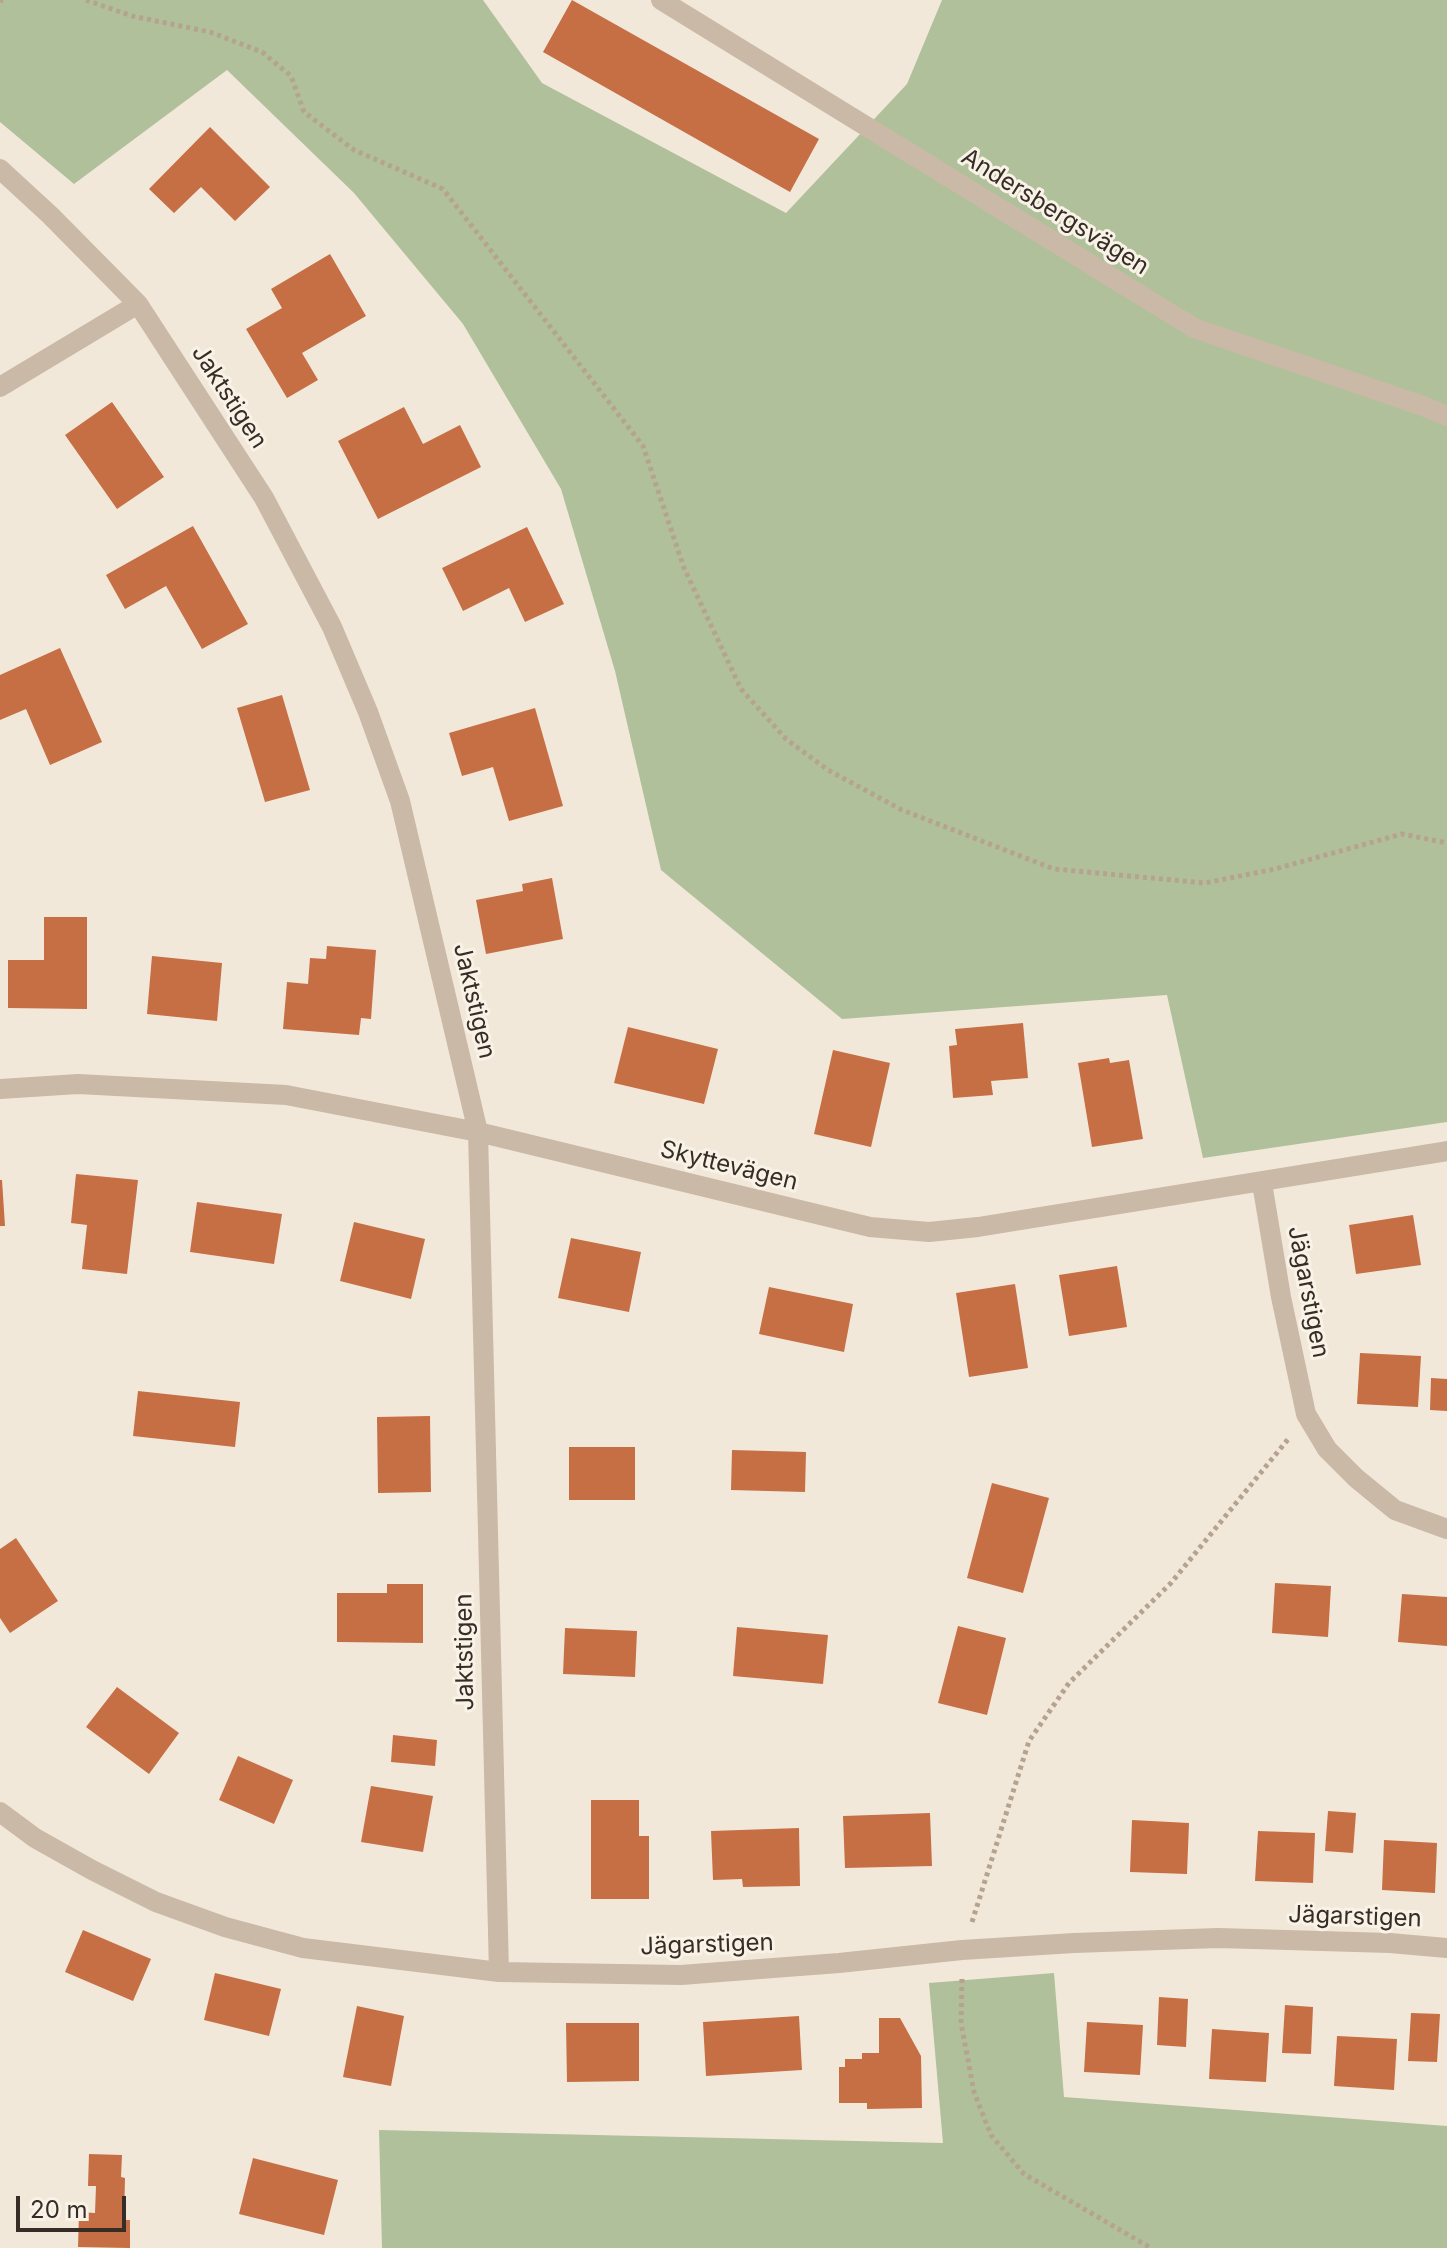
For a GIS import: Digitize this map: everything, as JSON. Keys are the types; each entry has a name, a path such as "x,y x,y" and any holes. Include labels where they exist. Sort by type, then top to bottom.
{"street":[{"name":"Andersbergsvägen","path":"661,0 1194,328 1447,416"},
{"name":"Jaktstigen","path":"0,169 138,304 264,498 332,627 368,712 400,801 478,1132 499,1972"},
{"path":"0,387 138,304"},
{"name":"Skyttevägen","path":"0,1089 78,1084 286,1095 478,1132 870,1227 929,1232 1262,1183 1447,1151"},
{"name":"Jägarstigen","path":"1262,1183 1281,1297 1306,1414 1327,1449 1365,1486 1395,1510 1447,1529"},
{"name":"Jägarstigen","path":"0,1812 35,1838 92,1870 156,1902 225,1927 303,1948 499,1972 681,1975 962,1950 1218,1938 1390,1943 1447,1948"}],"path":[{"path":"86,0 132,16 210,32 262,52 291,76 304,112 354,150 443,189 643,446 684,568 741,689 786,739 828,770 902,810 1054,869 1205,883 1275,869 1402,834 1447,843"},
{"path":"1151,2248 1024,2174 991,2135 974,2092 961,2023 962,1950 1029,1741 1069,1683 1171,1583 1306,1414"}],"green space":[{"path":"0,0 483,0 542,83 786,213 907,84 942,0 1447,0 1447,1122 1203,1158 1167,995 842,1019 661,870 615,671 561,489 463,324 354,193 227,70 74,184 0,122"},
{"path":"1054,1973 1064,2097 1447,2126 1447,2248 382,2248 379,2130 943,2143 929,1983"}],"building":[{"path":"572,0 819,139 790,192 543,52"},
{"path":"210,127 270,187 235,221 201,187 174,213 149,189"},
{"path":"330,254 366,316 302,353 318,380 287,398 246,329 282,308 271,289"},
{"path":"112,402 164,477 117,509 65,435"},
{"path":"404,407 423,444 460,425 481,467 378,519 338,441"},
{"path":"193,526 248,624 202,649 166,586 125,609 106,575"},
{"path":"527,527 564,604 525,622 509,588 463,611 442,568"},
{"path":"60,648 102,742 50,765 26,709 0,720 0,675"},
{"path":"282,695 310,790 265,802 237,708"},
{"path":"535,708 563,806 509,821 493,767 462,776 449,733"},
{"path":"552,878 563,939 486,954 476,900 523,891 522,884"},
{"path":"44,917 87,917 87,1009 8,1008 8,960 44,960"},
{"path":"327,946 376,950 371,1019 361,1018 359,1035 283,1029 287,982 308,984 310,958 326,959"},
{"path":"152,956 222,963 217,1021 147,1014"},
{"path":"1023,1023 1028,1078 991,1081 993,1095 953,1098 949,1046 957,1045 955,1029"},
{"path":"628,1027 718,1049 704,1104 614,1083"},
{"path":"833,1050 890,1063 871,1147 814,1134"},
{"path":"1109,1058 1110,1063 1129,1060 1143,1139 1092,1147 1078,1063"},
{"path":"76,1174 138,1180 127,1274 82,1269 87,1225 71,1223"},
{"path":"2,1180 5,1226 0,1226"},
{"path":"197,1202 282,1214 274,1264 190,1252"},
{"path":"1413,1215 1421,1265 1356,1274 1349,1225"},
{"path":"354,1222 425,1239 411,1299 340,1281"},
{"path":"571,1238 641,1252 629,1312 558,1298"},
{"path":"1117,1266 1127,1327 1069,1336 1059,1275"},
{"path":"1015,1284 1028,1368 969,1377 956,1293"},
{"path":"769,1287 853,1304 844,1352 759,1334"},
{"path":"1360,1353 1421,1356 1418,1407 1357,1404"},
{"path":"1431,1378 1447,1379 1447,1411 1430,1410"},
{"path":"138,1391 240,1402 235,1447 133,1436"},
{"path":"430,1416 431,1492 378,1493 377,1417"},
{"path":"569,1447 635,1447 635,1500 569,1500"},
{"path":"732,1450 806,1452 805,1492 731,1490"},
{"path":"992,1483 1049,1498 1023,1593 967,1578"},
{"path":"16,1538 58,1601 10,1633 0,1618 0,1549"},
{"path":"1275,1583 1331,1586 1328,1637 1272,1633"},
{"path":"387,1584 423,1584 423,1643 337,1642 337,1593 387,1593"},
{"path":"1402,1594 1447,1597 1447,1646 1398,1642"},
{"path":"958,1626 1006,1638 987,1715 938,1703"},
{"path":"737,1627 828,1635 823,1684 733,1676"},
{"path":"565,1628 637,1631 635,1677 563,1674"},
{"path":"117,1687 179,1733 149,1774 86,1727"},
{"path":"393,1735 437,1740 435,1766 391,1762"},
{"path":"238,1756 293,1780 274,1824 219,1800"},
{"path":"371,1786 433,1796 423,1852 361,1842"},
{"path":"591,1800 639,1800 639,1836 649,1836 649,1899 591,1899"},
{"path":"1328,1811 1356,1813 1353,1853 1325,1851"},
{"path":"930,1813 932,1866 845,1868 843,1816"},
{"path":"1132,1820 1189,1823 1187,1874 1130,1872"},
{"path":"799,1828 800,1886 743,1887 742,1879 713,1880 711,1831"},
{"path":"1258,1831 1315,1833 1313,1883 1255,1881"},
{"path":"1384,1840 1437,1843 1435,1893 1382,1890"},
{"path":"83,1930 151,1959 133,2001 65,1972"},
{"path":"215,1973 281,1989 269,2036 204,2020"},
{"path":"1159,1997 1188,1999 1186,2047 1157,2045"},
{"path":"1285,2005 1313,2007 1311,2054 1282,2053"},
{"path":"357,2006 404,2016 391,2086 343,2077"},
{"path":"1411,2013 1440,2014 1437,2062 1408,2061"},
{"path":"799,2016 802,2070 706,2076 703,2022"},
{"path":"879,2018 900,2018 921,2056 922,2108 867,2109 867,2103 839,2103 839,2067 845,2067 845,2059 862,2059 862,2053 879,2053"},
{"path":"1087,2022 1143,2025 1140,2075 1084,2072"},
{"path":"566,2023 639,2023 639,2081 567,2082"},
{"path":"1212,2029 1269,2033 1266,2082 1209,2079"},
{"path":"1337,2036 1397,2039 1394,2090 1334,2086"},
{"path":"89,2154 122,2155 124,2220 130,2220 130,2248 78,2247 79,2212 95,2213 96,2186 88,2186"},
{"path":"253,2158 338,2180 324,2235 239,2214"}]}
